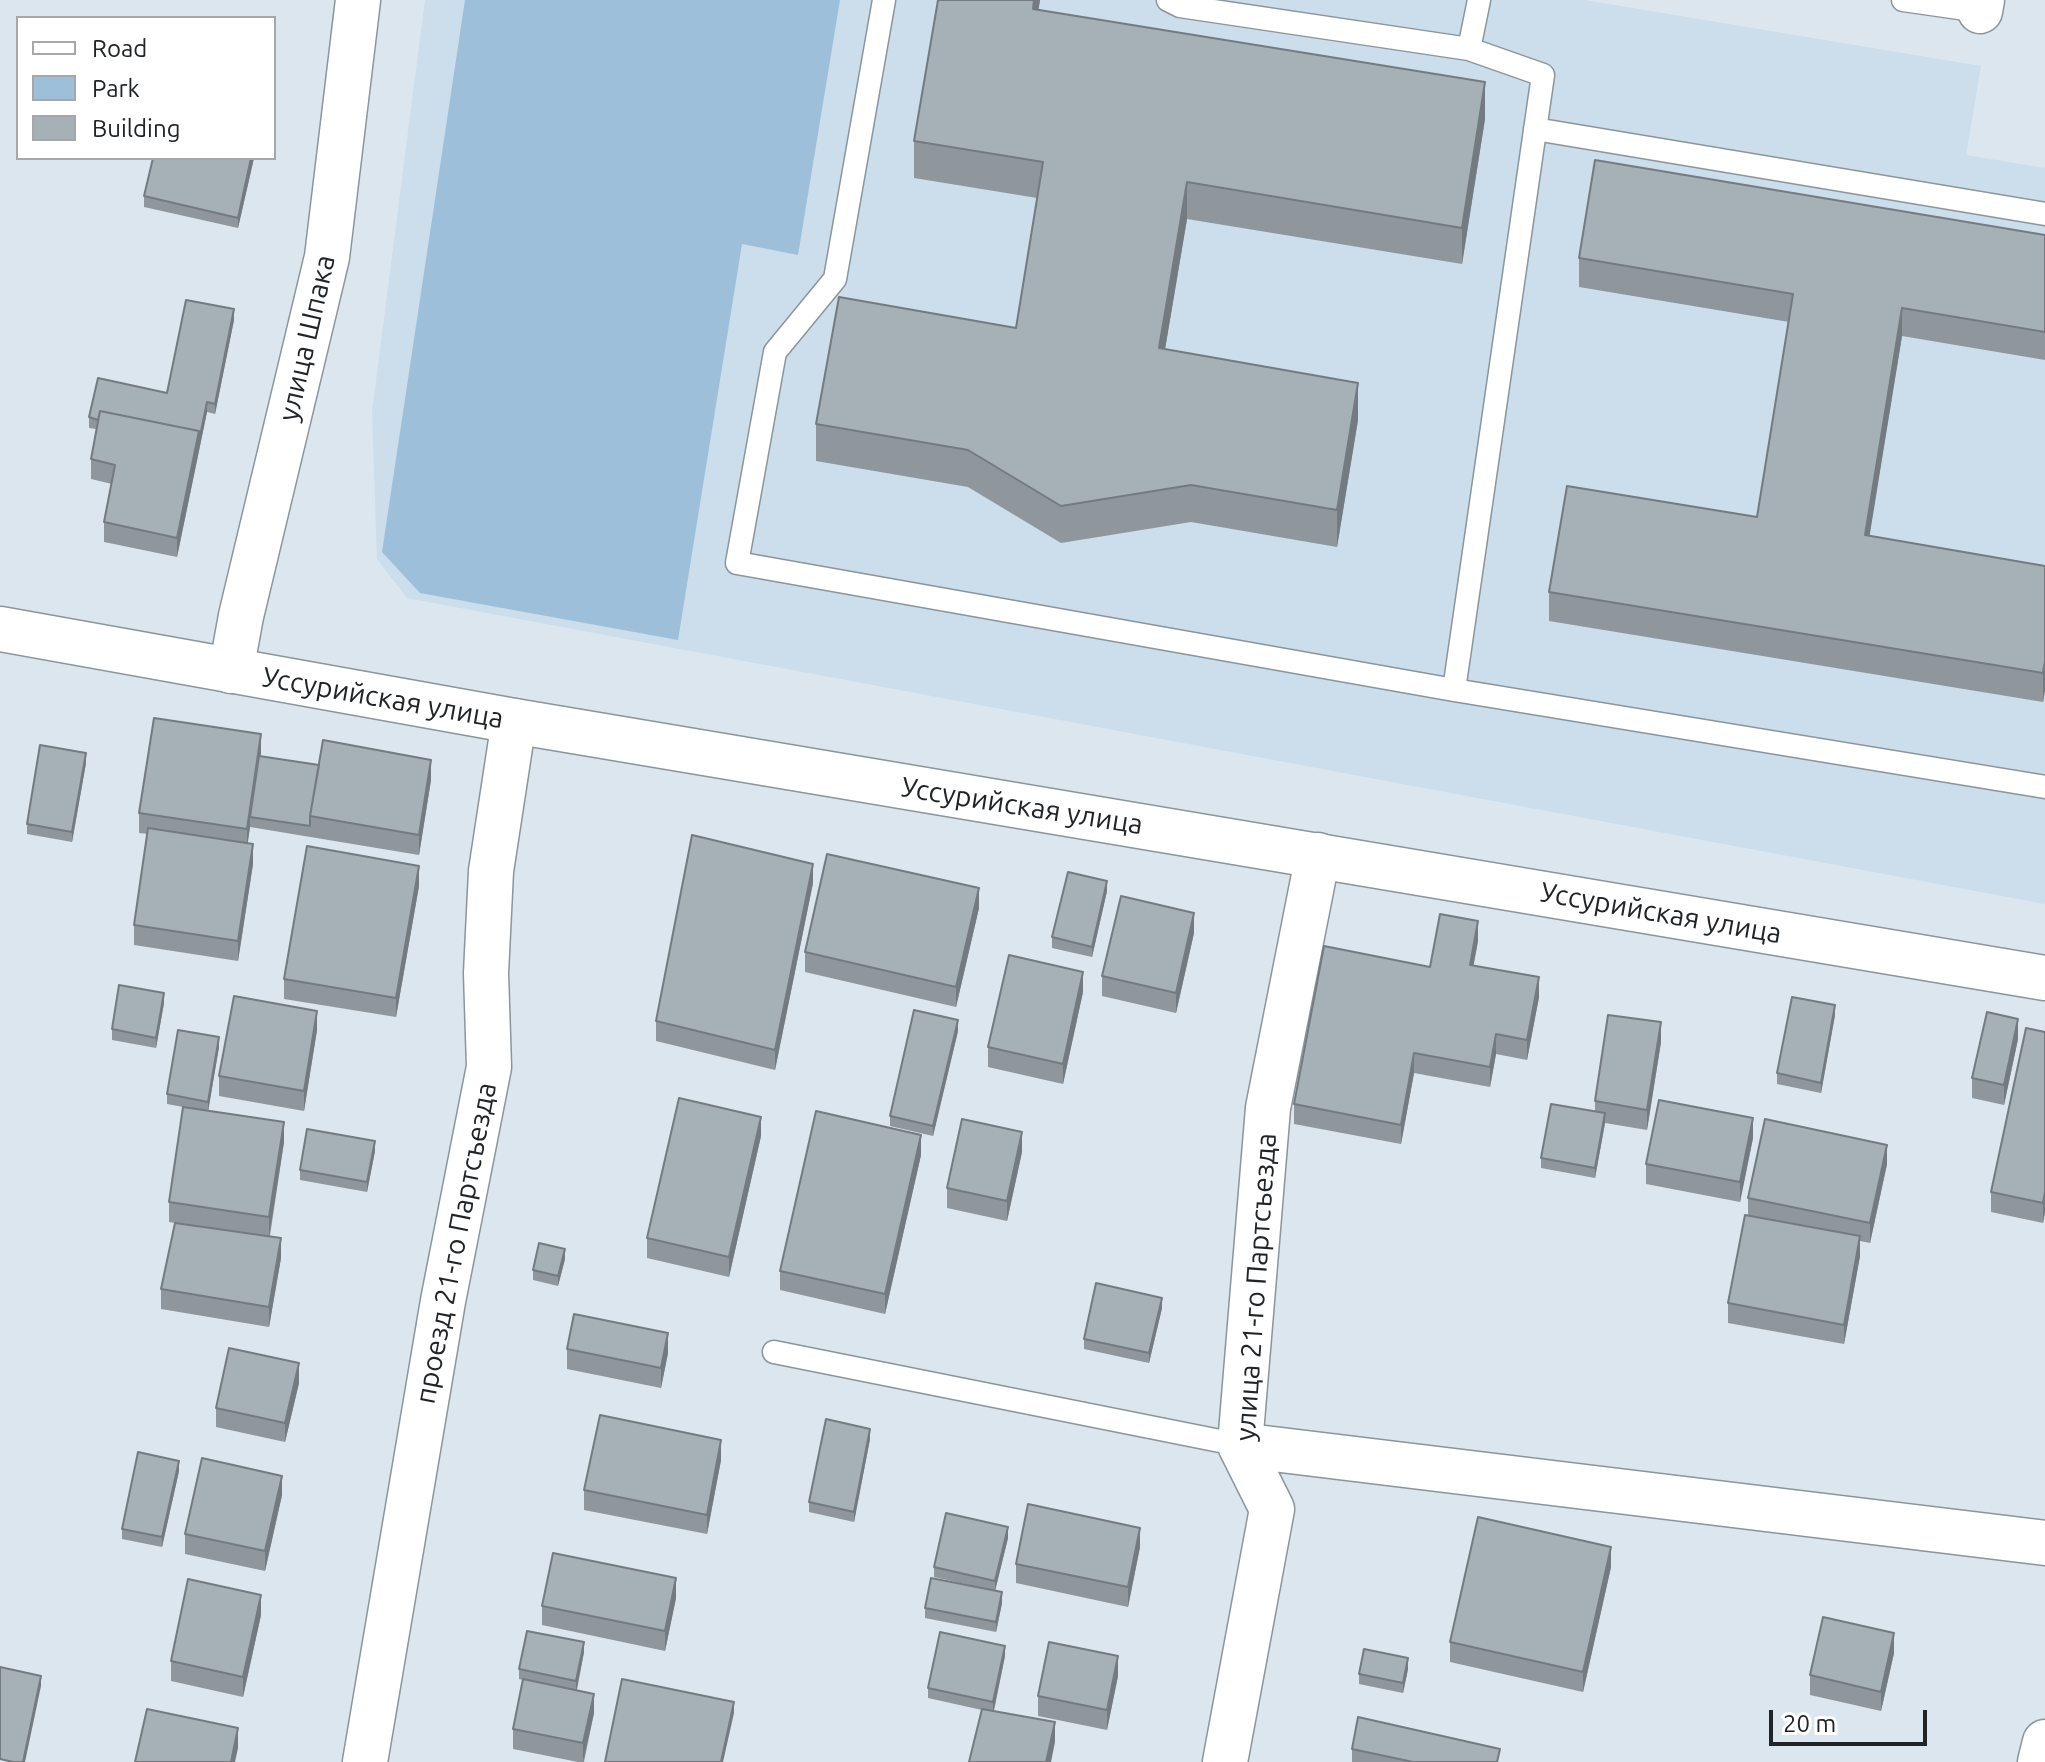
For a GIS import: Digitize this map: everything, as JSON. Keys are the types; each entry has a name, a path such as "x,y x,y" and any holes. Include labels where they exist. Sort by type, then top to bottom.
{"street":[{"name":"улица Шпака","path":"231,671 241,616 327,257 358,0"},
{"name":"Уссурийская улица","path":"0,629 514,721 2045,978"},
{"name":"проезд 21-го Партсъезда","path":"365,1762 443,1301 489,1067 486,973 491,871 514,721"},
{"name":"улица 21-го Партсъезда","path":"1225,1762 1272,1509 1240,1445 1268,1108 1318,855"},
{"path":"1240,1445 2045,1543"},
{"path":"2040,1762 2045,1742"}],"lane":[{"path":"884,0 835,279 775,352 737,563 1454,690 2045,787"},
{"path":"1168,0 1180,6 1469,49 1543,75 1454,690"},
{"path":"1469,49 1479,0"},
{"path":"1903,0 1981,6"},
{"path":"1535,129 2045,214"},
{"path":"774,1352 1240,1445"}],"shaded area":[{"path":"425,0 1585,0 1981,66 1966,155 2045,168 2045,904 407,598 377,559 372,412"}],"green space":[{"path":"465,0 840,0 798,255 742,244 678,640 420,593 382,552"}],"building":[{"path":"938,0 1034,0 1033,9 1485,82 1462,228 1187,182 1159,348 1358,383 1337,510 1191,485 1061,506 968,450 816,424 839,297 1016,328 1043,162 914,141"},
{"path":"153,160 251,160 238,218 144,196"},
{"path":"1595,160 2045,235 2045,332 1902,308 1865,535 2045,566 2043,673 1549,592 1567,486 1757,517 1793,294 1579,258"},
{"path":"186,300 234,309 215,404 207,402 199,441 199,431 100,411 98,420 89,417 98,378 167,393"},
{"path":"100,411 199,431 177,538 104,522 115,465 91,459"},
{"path":"154,718 261,734 247,829 139,813"},
{"path":"323,740 431,760 419,835 310,816"},
{"path":"40,745 86,753 72,832 27,824"},
{"path":"259,756 319,765 310,826 250,817"},
{"path":"148,828 253,844 238,941 134,925"},
{"path":"692,835 813,864 775,1050 656,1021"},
{"path":"307,846 419,866 396,998 284,979"},
{"path":"827,854 979,888 956,987 805,952"},
{"path":"1068,872 1107,881 1092,947 1052,937"},
{"path":"1121,896 1194,913 1176,993 1102,976"},
{"path":"1440,914 1478,921 1470,965 1539,977 1527,1040 1496,1034 1490,1067 1414,1053 1401,1125 1294,1104 1324,946 1430,967"},
{"path":"1009,955 1083,972 1063,1064 988,1047"},
{"path":"119,985 164,993 156,1038 112,1029"},
{"path":"234,996 317,1011 304,1091 219,1076"},
{"path":"1792,997 1835,1005 1821,1083 1777,1073"},
{"path":"914,1010 958,1020 933,1126 890,1116"},
{"path":"1987,1012 2018,1019 2004,1085 1972,1078"},
{"path":"1608,1015 1661,1022 1647,1110 1595,1101"},
{"path":"2026,1028 2045,1032 2043,1203 1991,1192"},
{"path":"178,1030 219,1037 208,1102 167,1094"},
{"path":"679,1098 761,1117 729,1257 647,1238"},
{"path":"1659,1100 1753,1118 1740,1182 1646,1164"},
{"path":"1551,1104 1605,1113 1595,1168 1541,1158"},
{"path":"183,1107 284,1122 269,1217 169,1202"},
{"path":"816,1111 921,1135 885,1294 780,1271"},
{"path":"962,1119 1022,1132 1007,1201 947,1188"},
{"path":"1765,1119 1887,1145 1870,1223 1748,1198"},
{"path":"307,1129 375,1141 367,1182 300,1170"},
{"path":"1745,1215 1860,1236 1844,1325 1728,1303"},
{"path":"175,1223 281,1238 269,1307 161,1289"},
{"path":"539,1243 565,1249 558,1276 533,1270"},
{"path":"1096,1283 1162,1298 1149,1353 1084,1339"},
{"path":"574,1314 668,1333 661,1368 567,1349"},
{"path":"229,1348 299,1363 285,1423 216,1408"},
{"path":"600,1415 721,1440 707,1515 584,1490"},
{"path":"826,1419 870,1429 854,1512 809,1502"},
{"path":"138,1452 179,1461 162,1537 122,1529"},
{"path":"202,1458 282,1476 265,1551 185,1534"},
{"path":"1028,1504 1140,1528 1128,1587 1016,1564"},
{"path":"946,1513 1008,1527 995,1581 934,1567"},
{"path":"1478,1517 1611,1547 1583,1672 1450,1642"},
{"path":"553,1553 676,1578 665,1631 542,1606"},
{"path":"931,1578 1002,1592 996,1622 925,1608"},
{"path":"188,1579 261,1595 243,1677 171,1661"},
{"path":"1823,1617 1894,1633 1881,1692 1810,1675"},
{"path":"527,1631 584,1642 576,1681 519,1669"},
{"path":"940,1632 1005,1646 993,1702 928,1688"},
{"path":"1049,1642 1118,1656 1107,1710 1038,1696"},
{"path":"1364,1649 1408,1658 1403,1683 1359,1674"},
{"path":"0,1667 41,1676 23,1762 0,1759"},
{"path":"523,1679 594,1694 583,1743 513,1729"},
{"path":"622,1679 734,1702 721,1762 605,1762"},
{"path":"147,1709 238,1728 231,1762 135,1762"},
{"path":"982,1709 1055,1722 1046,1762 969,1762"},
{"path":"1358,1717 1500,1749 1497,1762 1413,1762 1352,1749"}]}
